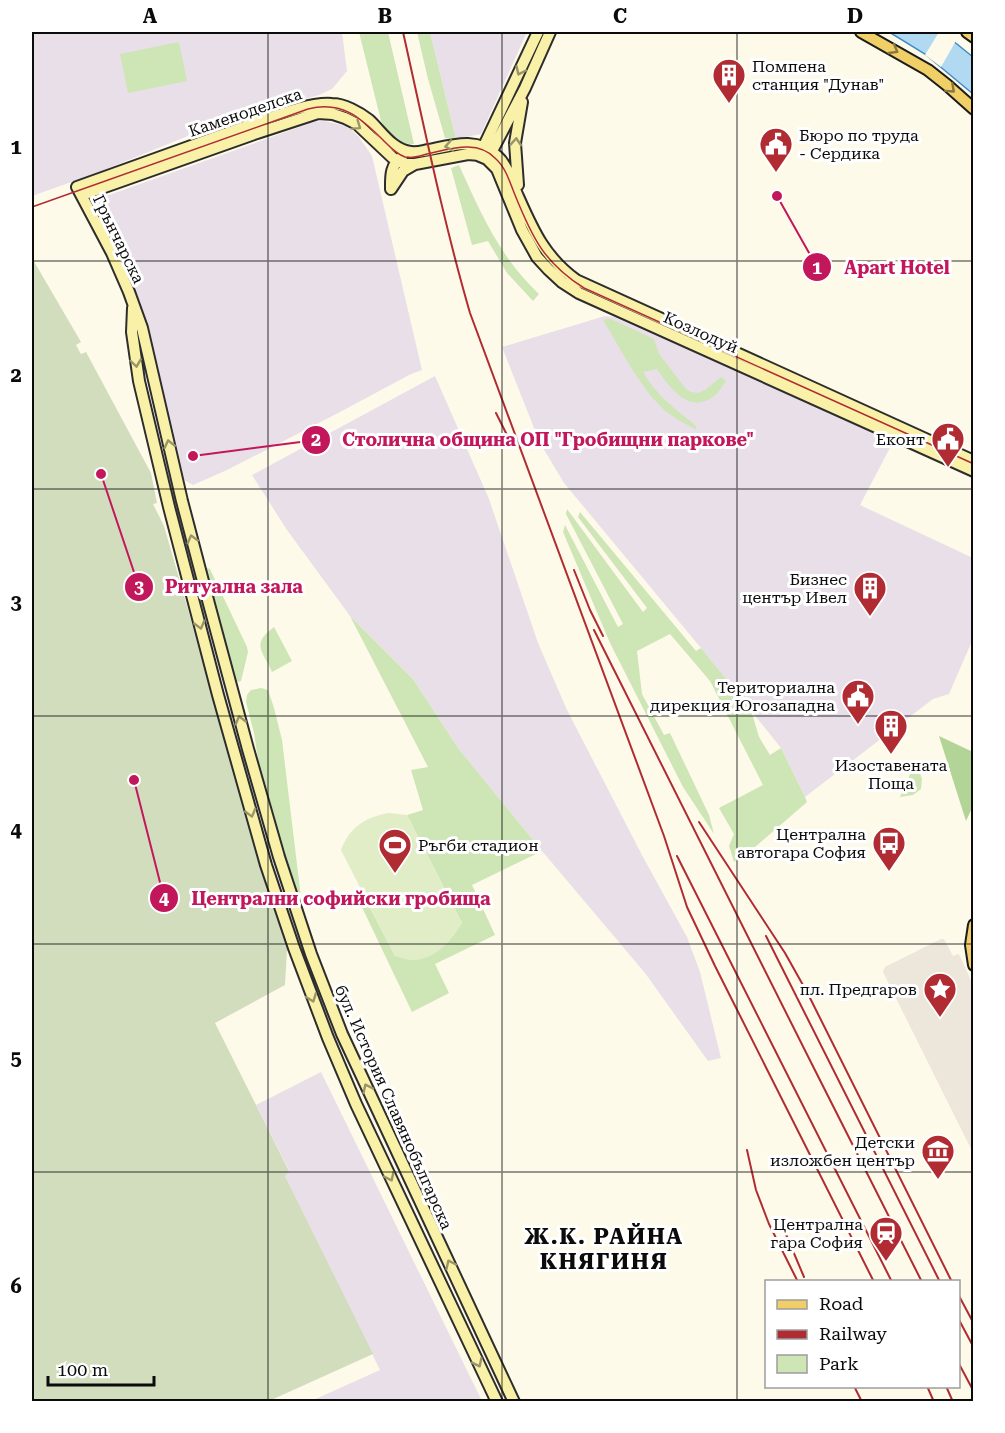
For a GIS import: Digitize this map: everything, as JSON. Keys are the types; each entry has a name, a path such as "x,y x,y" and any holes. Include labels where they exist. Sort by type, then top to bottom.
{"main road":[{"path":"484,151 538,32"},
{"path":"484,151 525,88 550,32"},
{"path":"861,32 928,70 974,109"},
{"path":"968,32 974,37"},
{"path":"519,197 515,143 525,88"},
{"name":"Каменоделска","path":"80,191 262,121 316,105 333,104 360,113 397,148 414,158"},
{"name":"Каменоделска","path":"80,191 318,113 333,114 357,124 397,160"},
{"path":"414,158 391,189 391,176 397,160 414,158 463,143 474,144 484,151"},
{"name":"Козлодуй","path":"484,151 487,159 499,174 522,230 537,257 562,282 579,293 974,471"},
{"name":"Козлодуй","path":"484,151 504,163 542,247 556,264 576,280 974,461"},
{"name":"Грънчарска","path":"80,191 112,253 133,305"},
{"name":"бул. История Славянобългарска","path":"133,305 145,337 182,501 232,692 297,916 342,1034 514,1401"},
{"name":"бул. История Славянобългарска","path":"133,305 132,332 139,381 218,695 266,866 328,1038 356,1104 497,1401"},
{"path":"218,695 232,692"},
{"path":"974,925 971,945 974,964"}],"shaded area":[{"path":"32,32 342,32 347,71 332,89 319,95 220,123 94,174 32,196"},
{"path":"430,32 527,32 481,134 456,139"},
{"path":"324,121 347,126 359,137 372,156 422,370 227,470 193,485 184,480 178,460 139,299 94,205 95,200 314,122"},
{"path":"605,316 614,317 893,442 860,505 973,558 973,642 949,694 933,699 805,797 781,748 564,483 540,443 502,347"},
{"path":"435,376 489,499 538,643 567,710 687,937 700,972 721,1058 708,1061 645,973 458,748 413,679 350,616 287,530 252,475"},
{"name":"пл. Предгаров","path":"944,939 953,956 958,954 960,956 973,985 973,1153 883,972 885,967"},
{"path":"321,1072 482,1401 311,1401 380,1370 285,1176 289,1170 256,1105"}],"green space":[{"path":"359,32 388,32 414,144 403,143 394,138 381,121"},
{"path":"417,32 430,32 456,139 445,138"},
{"path":"179,42 187,81 128,93 120,54"},
{"path":"459,165 493,234 513,266 539,294 533,301 507,273 488,241 472,245 451,168"},
{"path":"32,258 81,342 76,345 81,354 86,352 151,473 157,503 153,504 164,526 259,865 287,949 285,985 215,1023 289,1171 285,1176 373,1354 269,1401 32,1401"},
{"path":"607,319 654,339 659,354 686,389 691,392 698,393 705,390 721,377 726,381 710,399 693,402 672,389 657,369 643,372 660,395 695,425 697,430 669,414 652,398 603,320"},
{"path":"567,509 643,612 647,608 578,517 580,512 696,651 701,648 751,710 759,737 770,755 781,748 805,797 807,802 734,862 729,846 734,834 719,808 763,785 710,681 670,634 637,651 642,694 664,735 670,733 709,815 714,834 683,787 610,643 563,532 565,525 618,627 623,624 566,514"},
{"path":"210,569 247,647 248,652 241,681 238,682 235,680 205,570"},
{"path":"350,616 413,679 458,748 542,851 472,885 495,935 435,964 449,993 412,1012 359,901 365,898 395,956 462,923 407,815 423,810 411,770 428,767"},
{"path":"274,627 292,661 272,672 262,653 261,643"},
{"path":"261,688 268,690 282,740 302,906 300,906 281,845 259,766 246,702 251,690"},
{"path":"939,736 973,752 973,806 966,821"},
{"path":"916,761 922,779 921,789 913,795 900,797"},
{"name":"Ръгби стадион","path":"389,813 407,815 462,923 447,944 426,958 418,960 395,956 341,850 349,835 359,824"}],"water":[{"path":"889,32 942,32 973,57 973,94 925,54"}],"pier":[{"path":"939,32 947,32 957,39 941,67 925,55"}],"tram line":[{"path":"32,207 308,109 320,107 341,109 359,118 393,150 405,157 416,157 463,147 481,149 489,153 505,171 527,224 541,248 559,269 584,288 974,464"}],"railway":[{"path":"403,32 442,208 470,313 664,836 687,907 873,1280"},
{"path":"496,413 507,435"},
{"path":"574,570 603,636"},
{"path":"594,630 921,1280"},
{"path":"699,822 785,953 808,994 951,1280"},
{"path":"677,856 891,1280"},
{"path":"766,936 939,1280"},
{"path":"747,1150 756,1190 769,1224 797,1280"},
{"path":"782,1225 804,1277"},
{"path":"960,1298 974,1324"},
{"path":"960,1322 974,1348"},
{"path":"960,1366 974,1392"},
{"path":"855,1388 862,1402"},
{"path":"928,1388 934,1402"},
{"path":"947,1388 953,1402"}],"place":[{"name":"Помпена станция \"Дунав\"","path":"729,104"},
{"name":"Бюро по труда - Сердика","path":"776,173"},
{"name":"Apart Hotel","path":"777,196"},
{"name":"Столична община ОП \"Гробищни паркове\"","path":"193,456"},
{"name":"Еконт","path":"948,468"},
{"name":"Ритуална зала","path":"101,474"},
{"name":"Бизнес център Ивел","path":"870,617"},
{"name":"Териториална дирекция Югозападна","path":"858,725"},
{"name":"Изоставената Поща","path":"891,755"},
{"name":"Централни софийски гробища","path":"134,780"},
{"name":"Централна автогара София","path":"889,872"},
{"name":"Ръгби стадион","path":"395,874"},
{"name":"пл. Предгаров","path":"940,1018"},
{"name":"Детски изложбен център","path":"938,1180"},
{"name":"Централна гара София","path":"886,1262"}],"district":[{"name":"Ж.К. РАЙНА КНЯГИНЯ","path":"604,1248"}]}
